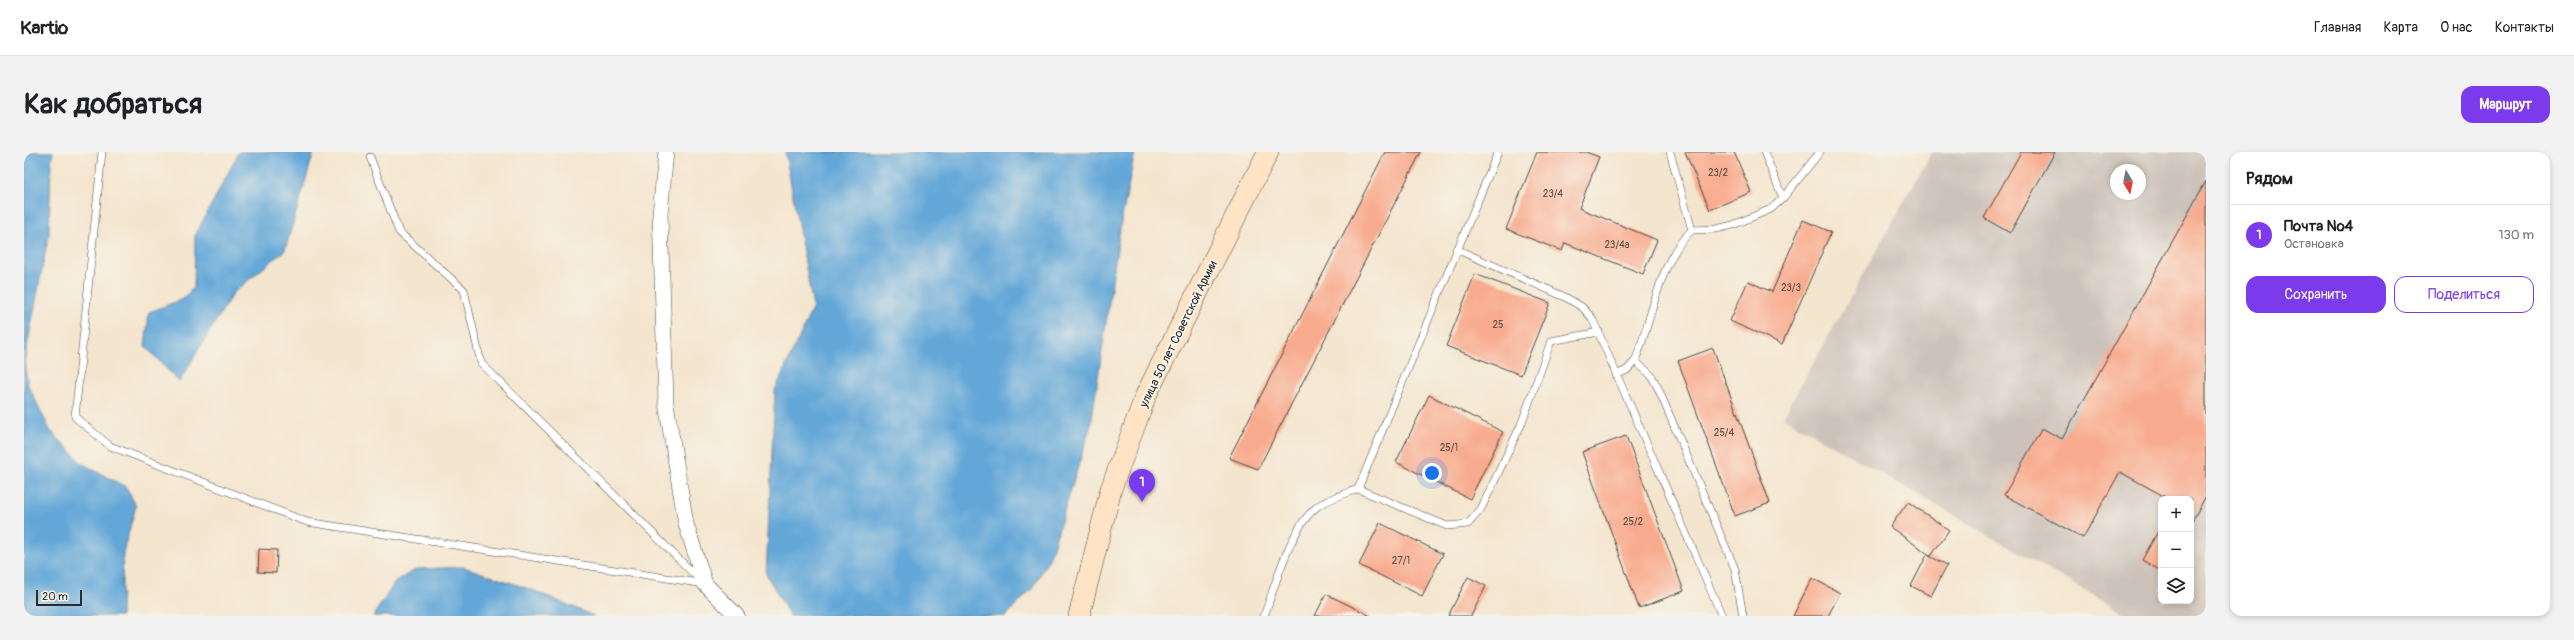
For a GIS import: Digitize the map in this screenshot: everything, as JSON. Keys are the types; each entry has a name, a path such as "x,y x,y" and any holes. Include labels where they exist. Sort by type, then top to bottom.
{"main road":[{"name":"улица 50 лет Советской Армии","path":"1079,616 1111,489 1146,395 1268,152"}],"street":[{"path":"666,152 660,214 666,403 686,524 705,584 737,616"}],"lane":[{"path":"102,152 75,417 110,446 307,522 705,584"},
{"path":"1358,489 1456,249 1498,152"},
{"path":"1670,152 1692,230"},
{"path":"1764,152 1783,198"},
{"path":"1616,376 1627,370 1635,361 1672,256 1681,239 1692,230 1716,229 1733,225 1771,209 1783,198 1820,152"},
{"path":"370,157 399,232 464,290 481,363 705,584"},
{"path":"1456,249 1582,307 1592,318 1722,616"},
{"path":"1264,616 1297,531 1306,518 1327,500 1358,489 1448,526 1468,524 1481,509 1521,425 1551,341 1599,332"},
{"path":"1635,361 1651,375 1680,438 1735,569 1741,593 1743,616"}],"shaded area":[{"path":"1932,152 2206,152 2206,616 2129,616 1783,417"}],"water":[{"path":"24,152 53,152 51,163 49,233 24,363"},
{"path":"239,152 314,152 285,250 233,293 179,382 145,346 149,312 183,299 194,287 195,236"},
{"path":"785,152 1135,152 1120,228 1091,425 1050,557 1032,589 1006,616 790,616 766,574 775,390 813,307"},
{"path":"24,363 28,385 50,430 83,464 126,487 136,506 123,553 121,616 24,616"},
{"path":"464,567 530,589 594,616 373,616 396,581 417,569"}],"building":[{"path":"1385,152 1421,152 1258,469 1229,458"},
{"path":"1537,152 1586,152 1599,157 1579,208 1657,240 1643,274 1565,243 1562,251 1506,229"},
{"path":"1685,152 1734,152 1751,192 1710,210"},
{"path":"2021,152 2055,152 2010,233 1984,218"},
{"path":"2206,181 2206,496 2194,518 2194,496 2164,496 2120,472 2083,538 2004,495 2042,428 2062,439"},
{"path":"1803,220 1831,232 1782,344 1730,321 1748,281 1772,292"},
{"path":"1475,274 1550,303 1521,375 1446,346"},
{"path":"1713,348 1770,503 1735,516 1678,361"},
{"path":"1429,395 1503,432 1470,499 1396,462"},
{"path":"1626,436 1684,591 1639,608 1582,452"},
{"path":"1908,502 1949,530 1931,556 1890,527"},
{"path":"1380,523 1443,554 1422,596 1359,565"},
{"path":"2158,531 2158,569 2142,560"},
{"path":"259,549 277,550 276,573 258,572"},
{"path":"1927,555 1947,565 1931,596 1911,586"},
{"path":"1468,577 1486,586 1471,616 1448,616"},
{"path":"1812,578 1840,593 1828,616 1793,616"},
{"path":"1326,594 1371,616 1315,616"}],"place":[{"name":"Почта №4","path":"1142,502"}]}
